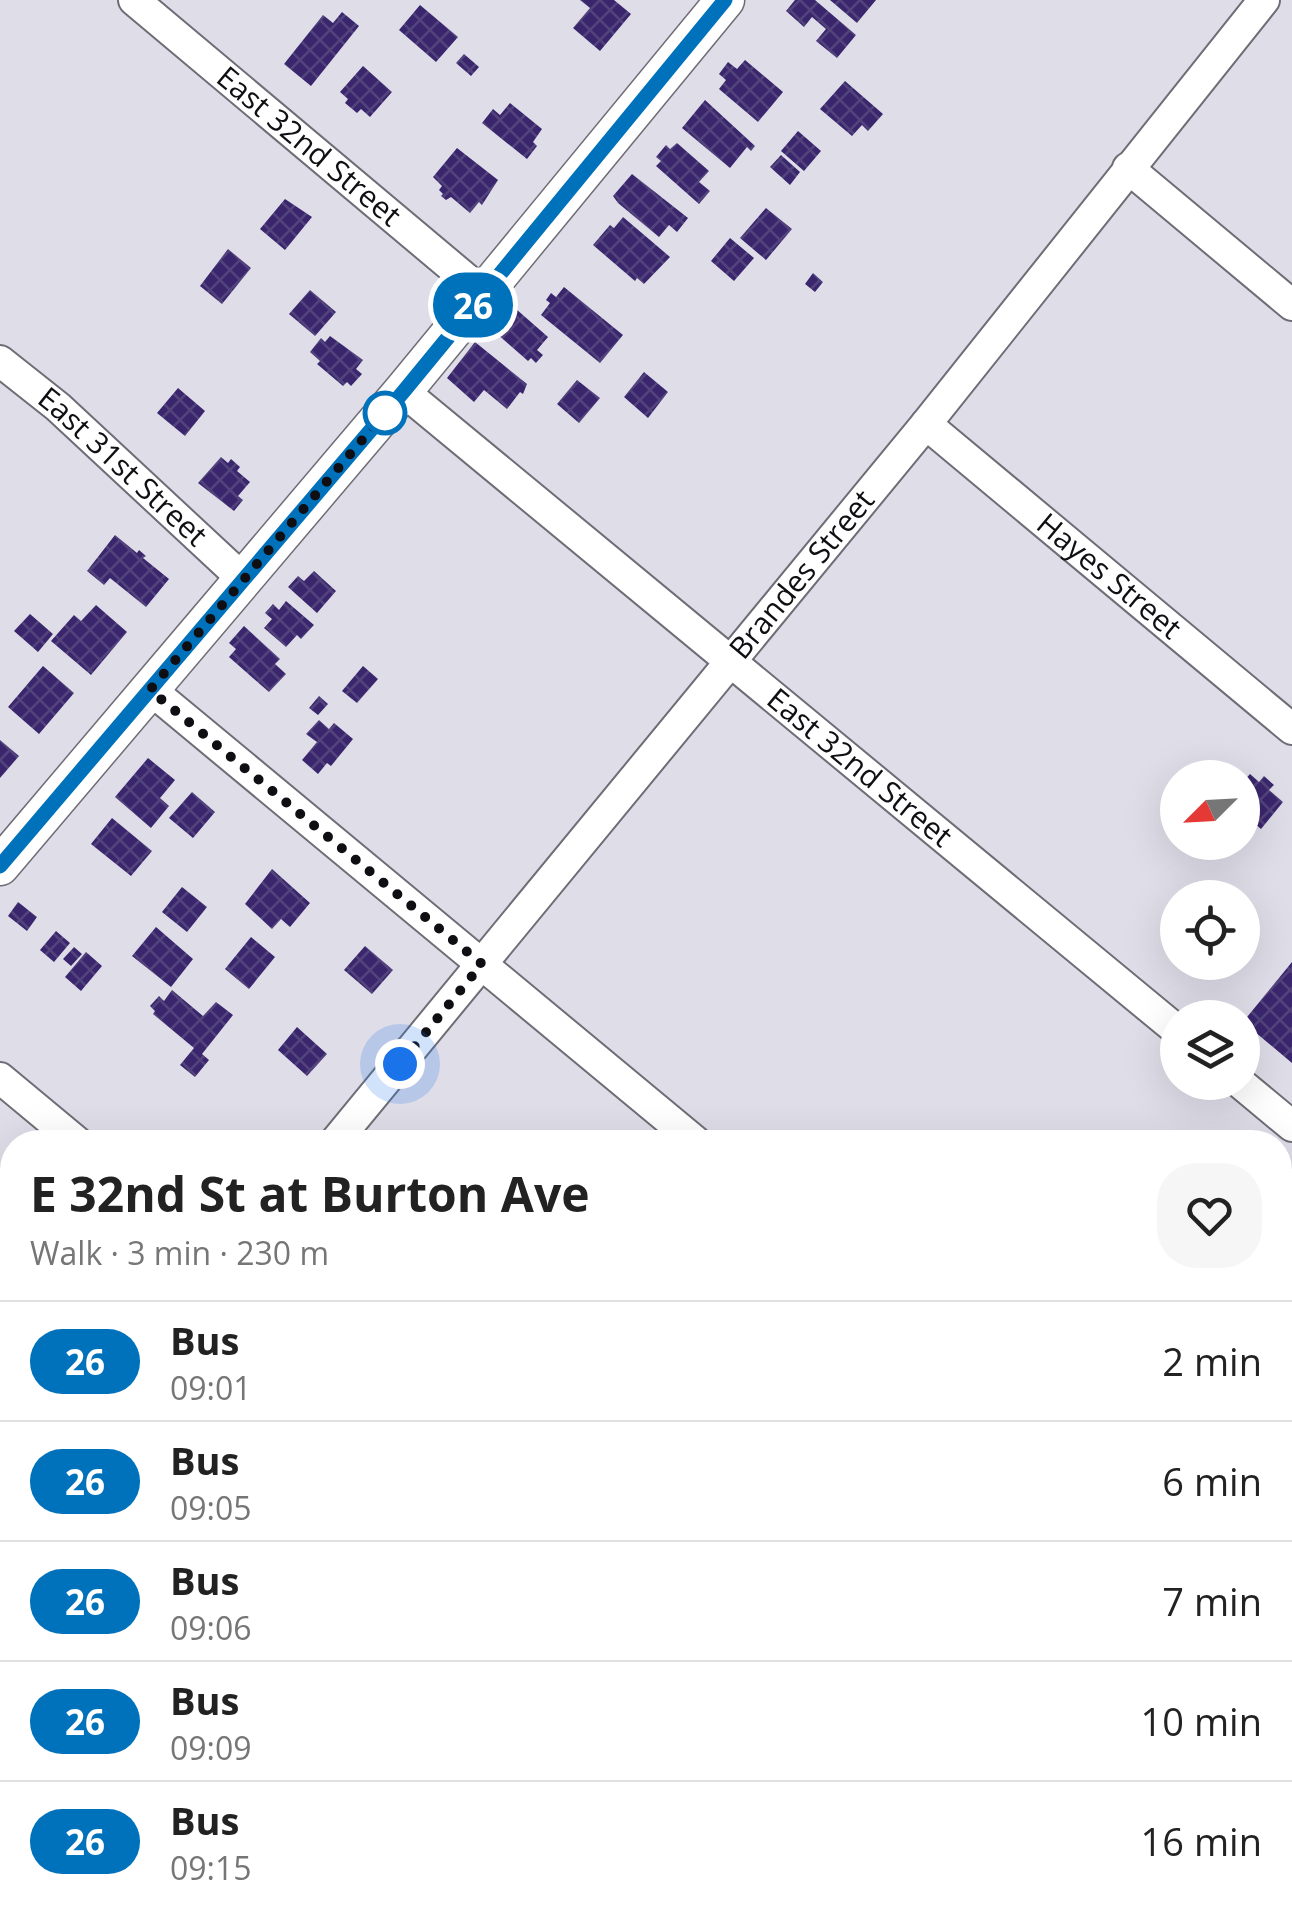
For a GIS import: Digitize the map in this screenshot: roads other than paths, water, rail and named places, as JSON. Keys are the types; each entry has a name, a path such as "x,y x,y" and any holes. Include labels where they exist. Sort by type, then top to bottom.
{"street":[{"name":"East 32nd Street","path":"134,0 483,293"},
{"name":"Brandes Street","path":"345,1130 926,424 1264,0"},
{"path":"2,861 404,391 719,2"},
{"path":"1128,168 1292,305"},
{"name":"East 31st Street","path":"0,362 58,408 243,579"},
{"name":"East 32nd Street","path":"404,391 1160,1016"},
{"name":"Hayes Street","path":"926,424 1292,729"},
{"path":"150,690 682,1130"},
{"path":"0,1078 63,1130"},
{"path":"1260,1099 1292,1126"}]}
